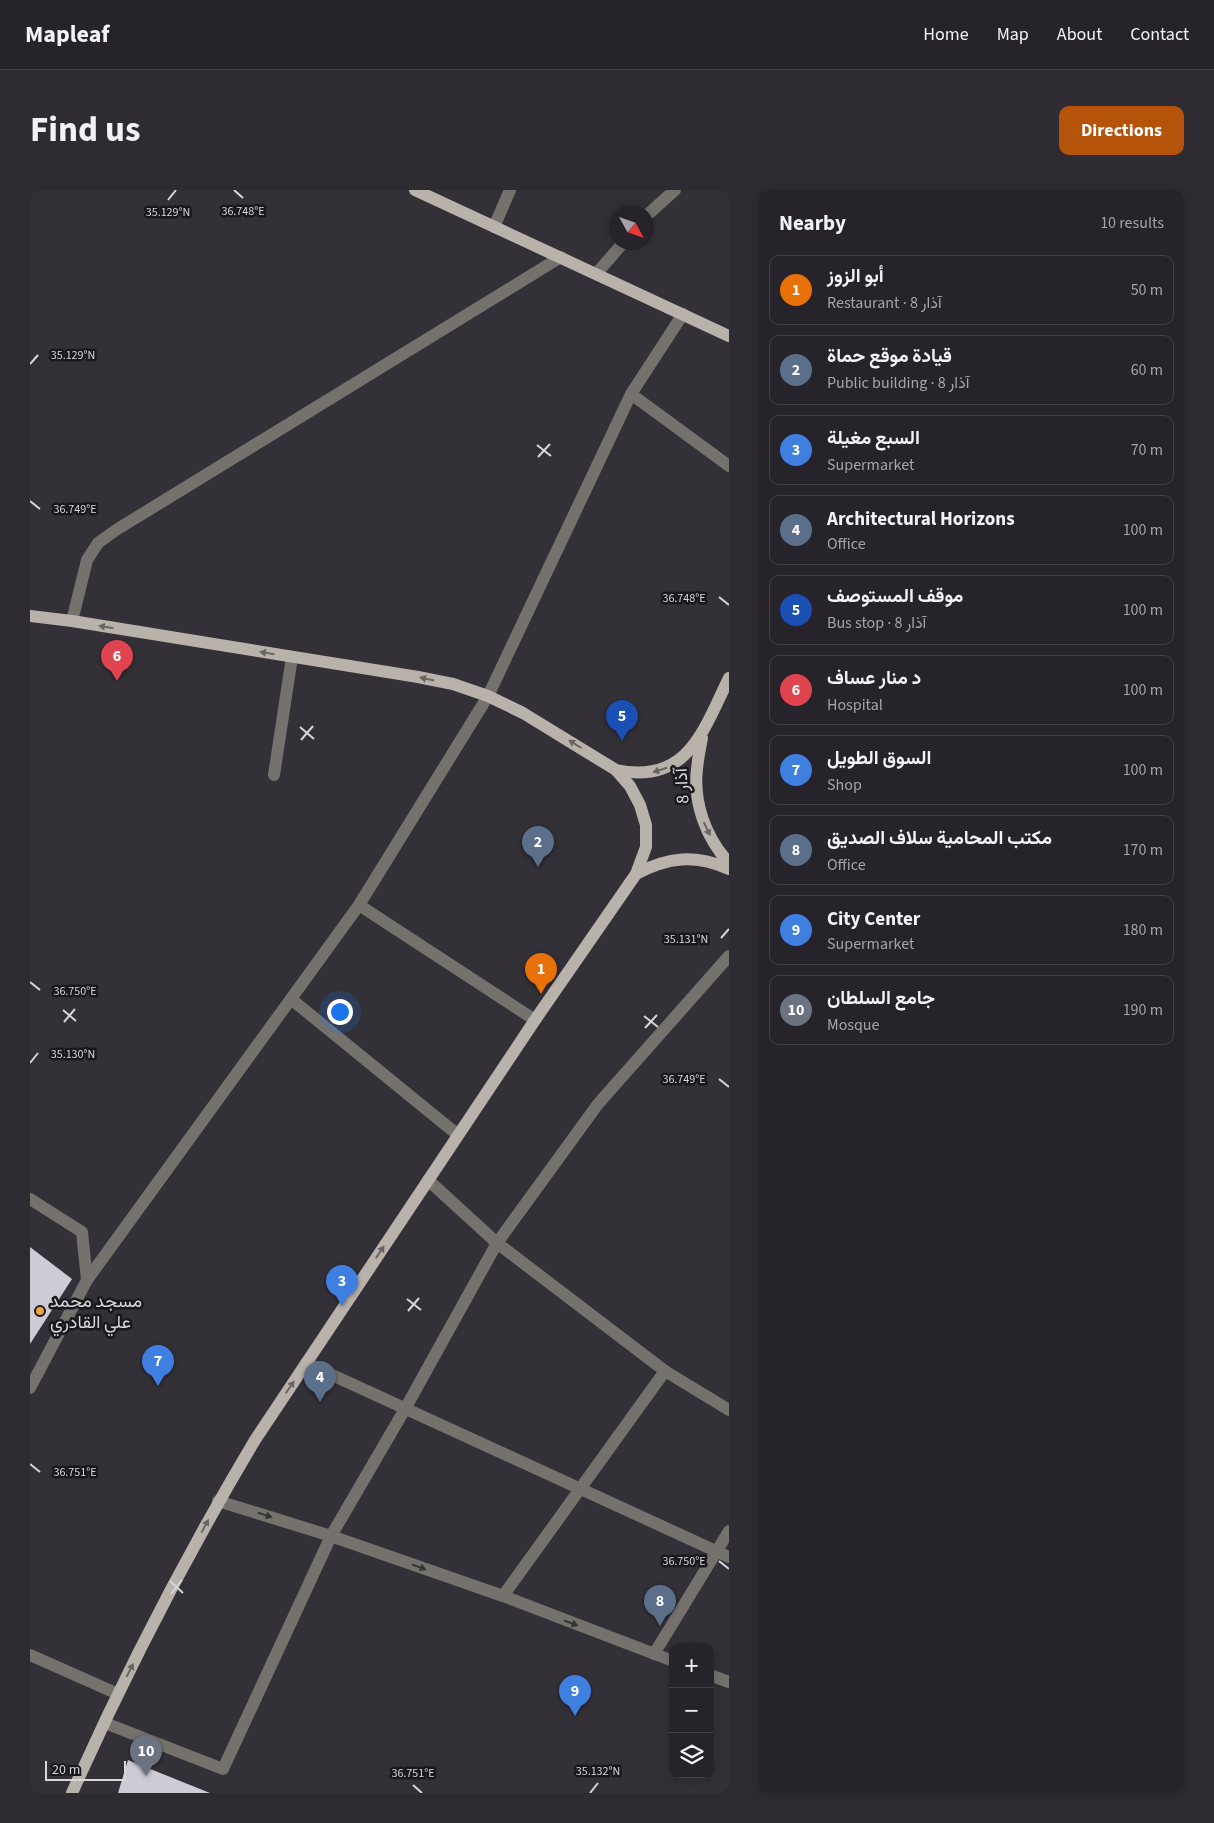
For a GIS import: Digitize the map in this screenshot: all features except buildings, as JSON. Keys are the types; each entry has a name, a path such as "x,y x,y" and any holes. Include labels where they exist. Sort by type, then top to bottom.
{"main road":[{"path":"415,190 729,336"},
{"path":"30,616 72,621 453,684 488,696 523,713 616,770 630,786 640,805 646,826 646,847 636,874 535,1020 306,1362 218,1501 118,1694 72,1793"},
{"path":"616,770 633,774 650,773 667,768 682,758 694,746 729,678"},
{"name":"8 آذار","path":"703,730 696,770 698,799 705,826 719,852 729,863"},
{"path":"636,874 655,864 676,860 697,859 729,869"}],"street":[{"path":"494,226 510,190"},
{"path":"654,209 675,190"},
{"path":"596,274 617,250"},
{"path":"72,621 87,560 98,543 116,530 560,258"},
{"path":"30,1388 87,1280 359,905 488,696 631,394 683,314"},
{"path":"631,394 729,466"},
{"path":"274,775 292,657"},
{"path":"359,905 535,1020"},
{"path":"104,1723 223,1769 331,1536 406,1409 497,1243 598,1104 729,956"},
{"path":"291,999 458,1135"},
{"path":"428,1180 497,1243 665,1371 729,1410"},
{"path":"30,1199 82,1232 87,1280"},
{"path":"306,1362 729,1558"},
{"path":"503,1596 665,1371"},
{"path":"218,1501 331,1536 503,1596 669,1660"},
{"path":"654,1654 729,1531"},
{"path":"30,1655 118,1694"},
{"path":"714,1676 729,1682"}],"place":[{"name":"د منار عساف","path":"117,681"},
{"name":"موقف المستوصف","path":"622,741"},
{"name":"قيادة موقع حماة","path":"538,867"},
{"name":"أبو الزوز","path":"541,994"},
{"name":"السبع مغيلة","path":"342,1306"},
{"name":"مسجد محمد علي القادري","path":"40,1311"},
{"name":"السوق الطويل","path":"158,1386"},
{"name":"Architectural Horizons","path":"320,1402"},
{"name":"مكتب المحامية سلاف الصديق","path":"660,1626"},
{"name":"City Center","path":"575,1716"},
{"name":"جامع السلطان","path":"146,1776"}]}
